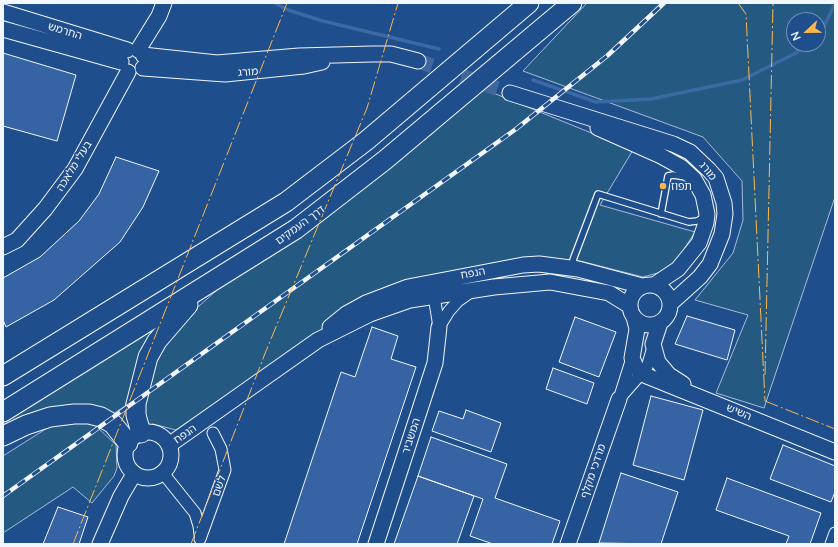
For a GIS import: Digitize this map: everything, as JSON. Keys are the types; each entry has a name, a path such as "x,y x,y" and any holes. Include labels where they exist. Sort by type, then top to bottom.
{"highway":[{"path":"3,376 286,202 366,141 529,3"},
{"name":"דרך העמקים","path":"3,412 296,229 379,165 572,3"},
{"path":"3,436 26,425 50,417 89,414 101,417 134,438 136,404 148,357 157,341 177,316 200,294 234,269"}],"street":[{"name":"בעלי מלאכה","path":"3,247 17,240 45,209 75,169 133,60 159,16 164,3"},
{"name":"החרמש","path":"3,12 133,60"},
{"name":"החרמש","path":"3,28 133,60"},
{"name":"מורג","path":"133,60 217,63 300,56 391,54 418,61"},
{"name":"מורג","path":"510,93 673,144 690,152 700,160 716,178 724,203 725,214 720,239 710,264 700,278 670,304"},
{"name":"מורג","path":"566,111 615,137 671,161 694,179 707,210"},
{"path":"648,286 665,292 670,304 668,315 660,323 646,325 632,312 633,295 648,286 678,269 699,242 706,223 707,210"},
{"name":"הנפח","path":"169,445 318,340 341,318 366,303 408,287 452,277 523,265 538,264 578,269 648,286"},
{"path":"434,296 438,286 452,277"},
{"name":"הנפח","path":"318,340 383,309 410,300 474,290 550,282 609,293 632,312"},
{"name":"המשביר","path":"439,327 449,311 474,290"},
{"name":"המשביר","path":"376,544 435,363 439,327 434,296"},
{"name":"מרדכי מקלף","path":"568,544 632,358 636,329 632,312"},
{"name":"מרדכי מקלף","path":"619,399 642,374 651,359 660,323"},
{"path":"654,344 658,362 669,375 723,405"},
{"path":"632,358 636,367 642,374"},
{"name":"השיש","path":"642,374 723,405 835,452"},
{"path":"147,432 160,436 169,445 171,460 163,473 149,479 134,474 129,470 124,457 134,438 147,432"},
{"name":"לשם","path":"199,541 225,470 221,449 213,433"},
{"name":"לשם","path":"163,473 195,513 199,526 199,541"},
{"path":"100,544 120,496 134,474"},
{"path":"831,544 835,533"}],"lane":[{"path":"662,214 668,176 673,175 694,179"},
{"path":"578,269 573,260 598,194 693,222 703,218 707,210"}],"shaded area":[{"path":"587,3 835,3 835,197 764,408 716,393 748,315 695,300 733,253 743,220 742,181 703,137 523,71"},
{"path":"481,88 633,150 600,205 695,232 679,257 661,272 643,277 580,261 544,259 413,279 388,286 365,297 334,316 320,331 176,430 153,424 142,427 142,401 153,369 165,346 189,315 217,290 296,237 375,180 434,132"},
{"path":"154,326 125,406 113,414 3,431 3,419"},
{"path":"85,421 96,426 116,445 117,468 114,476 92,503 73,487 3,533 3,456 52,425"}],"building":[{"path":"3,53 76,75 57,141 3,126"},
{"path":"116,157 159,171 143,207 120,242 54,300 6,327 3,320 3,278 40,257 79,221 99,194"},
{"path":"687,316 735,330 727,360 675,344"},
{"path":"575,317 616,332 599,377 559,362"},
{"path":"372,327 398,336 391,359 416,367 357,544 284,544 341,372 355,377"},
{"path":"553,368 594,383 587,404 546,389"},
{"path":"651,396 703,410 684,480 633,465"},
{"path":"466,410 501,423 491,452 432,431 439,411 463,419"},
{"path":"431,437 507,464 495,498 560,521 552,544 493,544 470,536 483,499 418,476"},
{"path":"783,445 835,466 835,492 831,502 770,479"},
{"path":"621,473 678,492 661,544 599,543"},
{"path":"418,476 474,496 457,544 394,544"},
{"path":"727,478 821,513 810,544 786,544 789,536 716,510"},
{"path":"58,507 88,517 79,544 43,544"}],"waterway":[{"path":"275,3 288,10 323,21 439,49"},
{"path":"826,22 835,4"},
{"path":"533,80 596,102 651,99 742,80 797,52"}],"tunnel":[{"path":"418,61 510,93"}],"railway":[{"path":"3,496 516,129 607,56 664,3"}],"power":[{"path":"73,544 287,3"},
{"path":"191,544 266,351 367,108 398,3"},
{"path":"738,3 746,14 765,401"},
{"path":"765,375 773,3"},
{"path":"765,401 835,429"}],"place":[{"name":"תפוז","path":"663,186"}]}
